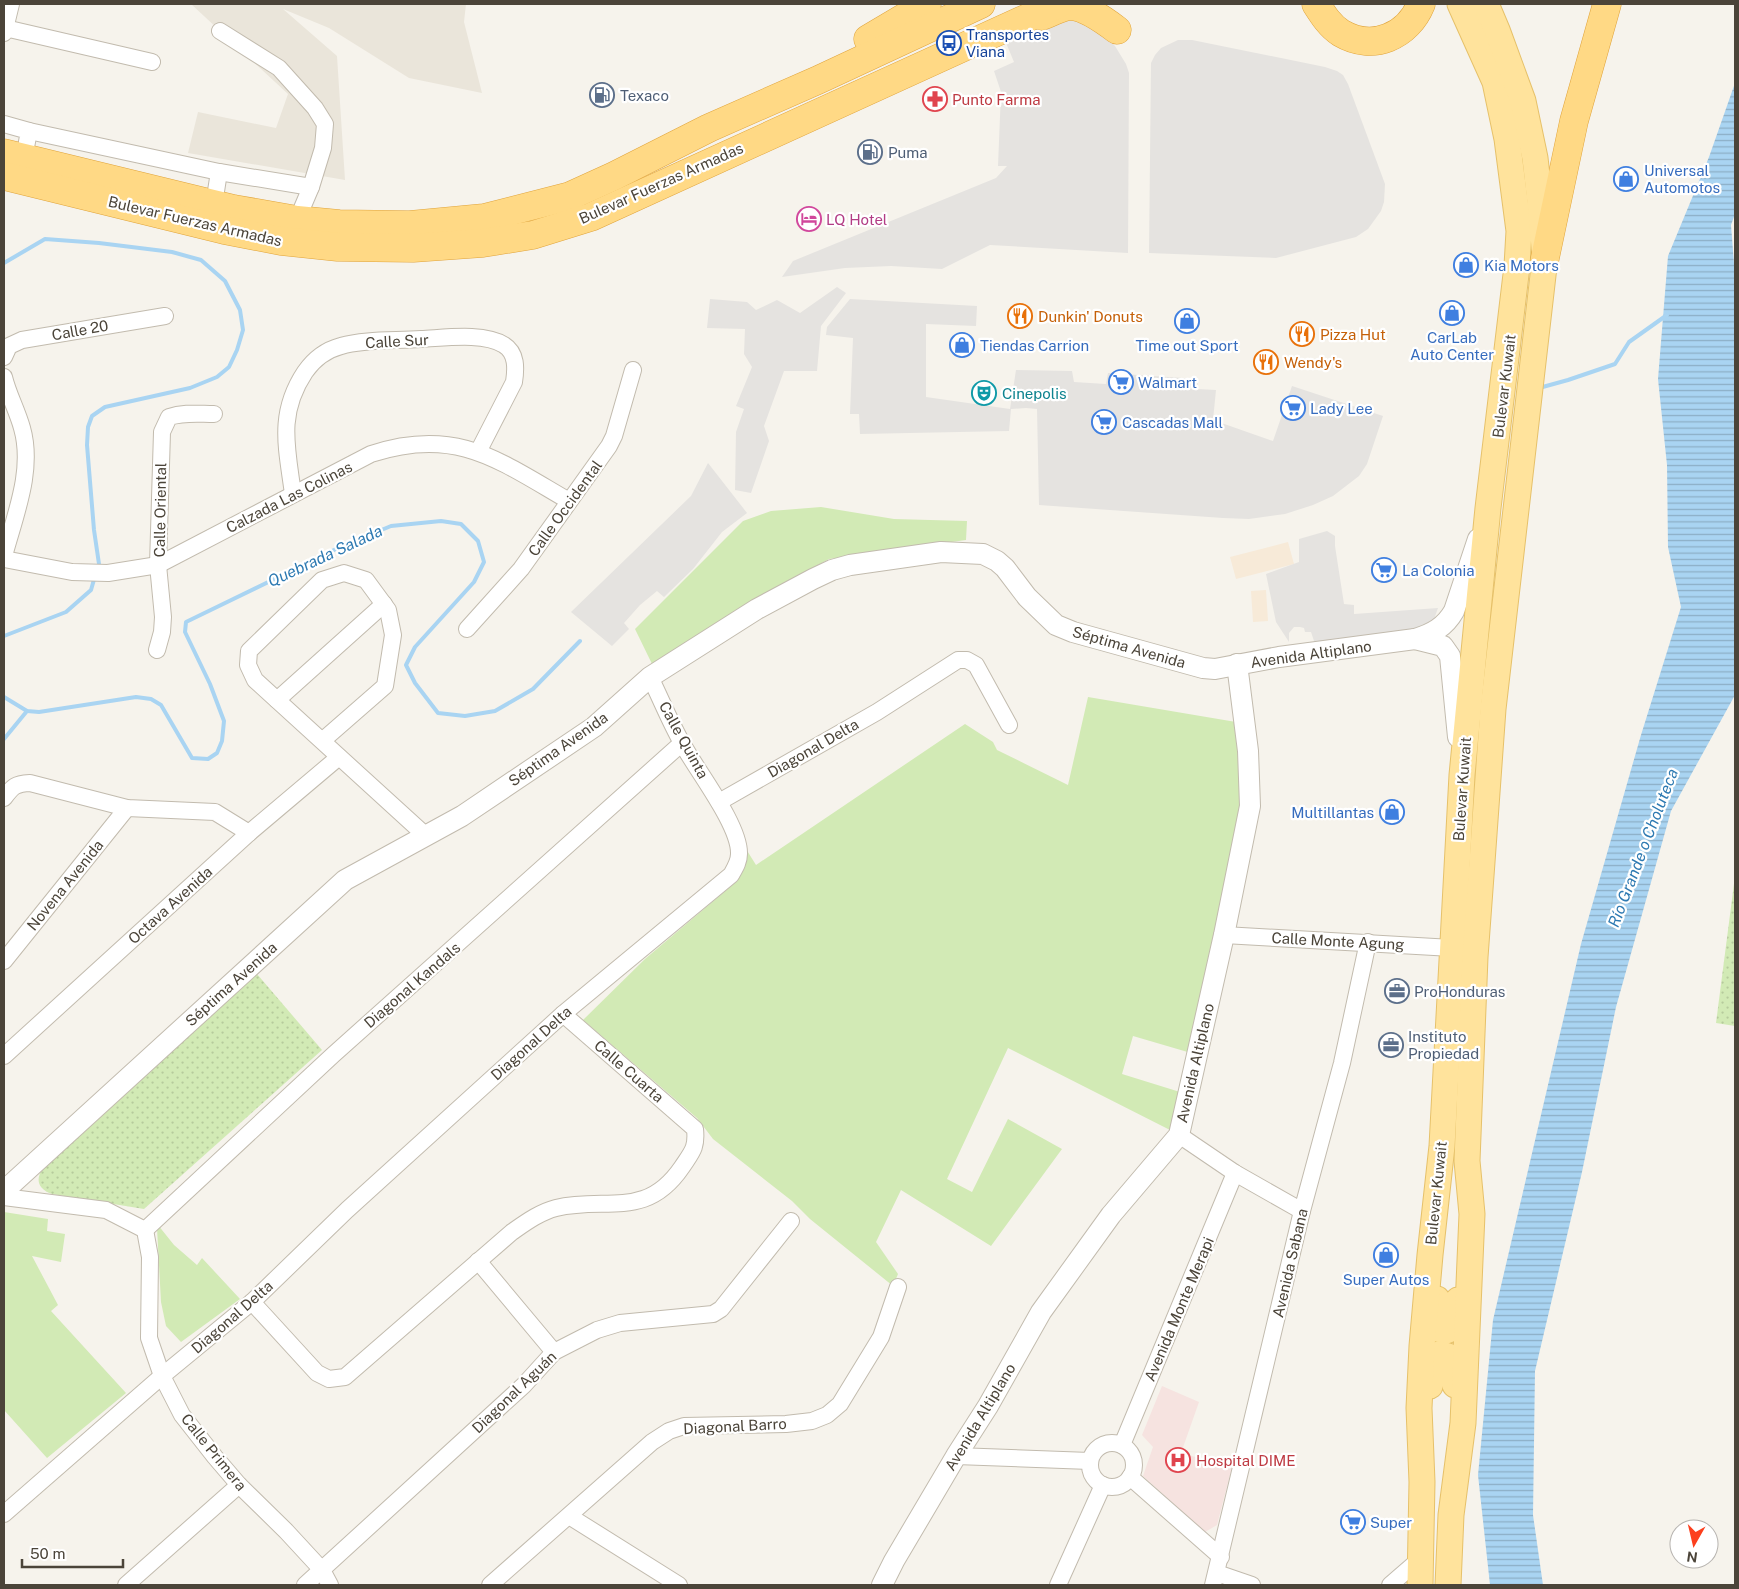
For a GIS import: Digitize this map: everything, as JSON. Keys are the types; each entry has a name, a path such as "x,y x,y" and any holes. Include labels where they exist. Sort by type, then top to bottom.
{"highway":[{"path":"818,80 849,50 927,4"},
{"name":"Bulevar Fuerzas Armadas","path":"14,155 214,204 298,220 339,224 410,225 484,218 570,196 709,128 818,80 981,4"},
{"name":"Bulevar Fuerzas Armadas","path":"4,176 224,230 281,241 338,247 413,248 483,243 533,235 591,217 1058,4"},
{"path":"1316,4 1328,22 1341,33 1357,40 1374,41 1391,37 1406,28 1417,15 1421,4"},
{"path":"1545,258 1574,121 1607,4"},
{"path":"997,33 1065,7 1071,7 1098,16 1118,30"}],"main road":[{"name":"Bulevar Kuwait","path":"1448,1585 1450,1515 1463,1423 1472,1214 1467,1161 1475,957 1493,716 1545,258 1534,158 1523,102 1497,30 1468,6"},
{"name":"Bulevar Kuwait","path":"1420,1585 1422,1482 1419,1408 1422,1346 1442,1146 1462,775 1488,508 1517,266 1518,231 1507,139 1495,82 1468,6"},
{"path":"1442,1146 1438,1295 1435,1322 1438,1328 1446,1330 1453,1328 1457,1318 1467,1161"},
{"path":"1422,1482 1432,1361 1439,1354 1449,1355 1455,1360 1456,1368 1449,1488 1450,1515"}],"street":[{"path":"11,4 4,30 152,62"},
{"path":"220,31 280,68 315,108 325,124 323,148 298,220"},
{"path":"4,124 219,172 311,187"},
{"path":"14,155 30,131"},
{"path":"214,204 219,172"},
{"name":"Calle 20","path":"4,357 9,346 22,340 165,316"},
{"name":"Calle Sur","path":"294,494 286,442 287,414 291,399 301,379 318,358 329,350 342,346 358,343 472,338 496,341 505,345 512,353 515,361 514,382 478,452"},
{"name":"Calle Occidental","path":"467,629 521,569 609,446 614,436 633,370"},
{"path":"4,377 23,429 26,464 25,483 4,557"},
{"name":"Calle Oriental","path":"157,650 162,632 163,617 158,565 162,432 169,417 185,413 214,414"},
{"name":"Calzada Las Colinas","path":"4,557 72,572 108,573 158,565 371,454 391,448 430,443 478,452 502,462 569,501"},
{"name":"Avenida Altiplano","path":"882,1585 894,1561 988,1406 1041,1312 1112,1215 1179,1135 1224,935 1250,806 1248,751 1237,664 1414,640 1429,635 1441,628 1454,611 1488,508"},
{"name":"Séptima Avenida","path":"4,1191 345,880 462,816 594,727 650,677 757,609 832,570 850,565 941,552 983,554 997,560 1027,597 1056,625 1073,632 1203,668 1215,669 1237,664"},
{"path":"322,741 386,686 393,635 388,610 366,580 344,573 322,580 248,651 248,665 255,680 425,835"},
{"path":"277,700 384,604"},
{"name":"Avenida Altiplano","path":"1414,640 1443,646 1450,656 1462,775"},
{"name":"Diagonal Delta","path":"4,1514 162,1376 252,1302 347,1210 563,1014 731,875 737,865 740,853 737,839 718,802 877,712 958,660 967,660 976,665 1009,725"},
{"name":"Calle Quinta","path":"650,677 682,743 718,802"},
{"name":"Diagonal Kandals","path":"144,1230 333,1055 682,743"},
{"name":"Octava Avenida","path":"4,1056 249,833 339,757"},
{"path":"4,798 12,787 30,783 126,808 215,812 249,833"},
{"name":"Novena Avenida","path":"4,961 126,808"},
{"name":"Calle Monte Agung","path":"1224,935 1452,948"},
{"name":"Avenida Sabana","path":"1215,1579 1302,1211 1342,1064 1368,942"},
{"name":"Calle Cuarta","path":"478,1261 512,1232 535,1217 554,1209 644,1200 660,1192 680,1170 697,1142 696,1129 563,1014"},
{"path":"1179,1135 1236,1173 1302,1211"},
{"name":"Avenida Monte Merapi","path":"1122,1445 1236,1173"},
{"path":"4,1197 106,1210 144,1230"},
{"name":"Diagonal Aguán","path":"305,1585 524,1385 554,1352 597,1330 620,1323 712,1314 721,1309 791,1221"},
{"name":"Calle Primera","path":"144,1230 150,1257 148,1338 162,1376 182,1416 239,1485 322,1570 330,1585"},
{"path":"252,1302 317,1373 329,1379 345,1377 478,1261 554,1352"},
{"name":"Diagonal Barro","path":"490,1585 652,1442 669,1431 684,1426 786,1424 812,1421 827,1415 840,1404 881,1338 898,1287"},
{"path":"1106,1444 1122,1445 1132,1456 1133,1470 1130,1477 1123,1484 1103,1485 1092,1475 1090,1461 1093,1454 1098,1447 1106,1444"},
{"path":"956,1456 1090,1461"},
{"path":"1130,1477 1221,1557"},
{"path":"126,1585 239,1485"},
{"path":"1058,1585 1103,1485"},
{"path":"569,1516 679,1585"},
{"path":"1390,1585 1420,1559"},
{"path":"1215,1579 1252,1585"}],"shaded area":[{"path":"191,4 466,4 464,22 482,93 409,78 329,28 283,9 337,56 345,180 188,153 198,112 276,128 288,94"},
{"path":"1069,15 1087,18 1115,46 1129,73 1128,253 990,245 942,269 891,266 845,268 782,277 793,261 996,178 1007,166 998,166 1001,92 994,71 1014,62 1004,38"},
{"path":"1178,40 1192,40 1325,67 1343,75 1385,184 1384,202 1381,211 1368,229 1356,237 1276,258 1149,253 1151,63 1161,48"},
{"path":"837,287 846,293 821,326 817,371 784,371 764,426 769,441 751,493 735,490 736,432 744,409 736,406 752,367 744,354 745,329 707,328 710,299 747,302 756,310 777,300 800,313"},
{"path":"850,299 977,306 976,326 926,324 926,397 1010,409 1016,370 1072,371 1074,382 1106,384 1108,373 1198,379 1197,389 1216,390 1213,420 1273,441 1292,386 1383,416 1367,464 1359,476 1333,496 1285,514 1249,519 1039,505 1037,409 1011,409 1009,431 860,434 859,414 850,414 853,338 826,335 827,327"},
{"path":"708,463 747,513 722,532 693,569 664,597 657,591 640,605 624,623 629,629 612,646 571,612 691,496"},
{"path":"1327,531 1335,536 1344,604 1354,605 1354,614 1438,608 1431,628 1315,644 1311,632 1305,632 1304,628 1294,627 1289,633 1289,642 1276,622 1266,574 1299,562 1299,539"},
{"path":"1288,542 1294,564 1236,579 1230,557"},
{"path":"1266,590 1268,621 1253,622 1251,591"},
{"name":"Hospital DIME","path":"1162,1386 1199,1402 1181,1453 1232,1467 1217,1525 1205,1532 1143,1476 1153,1447 1142,1435"}],"green space":[{"path":"821,507 894,519 967,521 966,540 829,559 793,579 653,666 635,629 743,521 771,511"},
{"path":"1088,697 1236,722 1245,792 1191,1053 1133,1036 1122,1074 1180,1092 1170,1130 1008,1048 947,1179 972,1192 1008,1119 1062,1149 991,1246 901,1190 876,1242 898,1274 893,1286 810,1219 792,1201 713,1139 697,1118 583,1020 645,959 737,881 745,865 746,849 756,865 965,724 993,742 997,750 1068,785"},
{"path":"1735,876 1735,1026 1716,1023"},
{"path":"257,974 322,1050 144,1209 52,1194 42,1189 39,1178 45,1164"},
{"path":"4,1212 48,1219 47,1231 65,1234 61,1262 32,1256 58,1305 51,1311 126,1393 47,1458 4,1410"},
{"path":"158,1225 174,1245 197,1265 202,1258 240,1299 181,1342 166,1326 161,1302"}],"water":[{"name":"Río Grande o Choluteca","path":"1735,83 1735,214 1731,225 1735,276 1735,695 1671,811 1616,1007 1582,1172 1535,1371 1533,1515 1543,1585 1490,1585 1478,1475 1493,1320 1581,944 1641,735 1681,607 1668,547 1667,465 1658,379 1668,256 1709,157"}],"waterway":[{"name":"Quebrada Salada","path":"4,263 45,239 99,243 172,252 201,260 225,281 240,310 243,330 237,350 229,367 217,377 190,388 105,407 92,416 88,427 87,445 94,530 99,564 97,569"},
{"name":"Quebrada Salada","path":"1539,388 1615,364 1629,342 1667,315"},
{"name":"Quebrada Salada","path":"4,697 27,711 39,712 136,697 151,699 161,705 192,758 208,759 217,753 222,741 224,721 210,684 185,632 186,622 336,549 391,526 441,521 461,524 478,541 484,562 474,582 415,647 406,665 415,683 438,713 465,716 495,711 533,689 580,641"},
{"name":"Quebrada Salada","path":"4,636 66,612 91,590 95,576"},
{"path":"4,739 27,711"}],"place":[{"name":"Transportes Viana","path":"949,43"},
{"name":"Texaco","path":"602,95"},
{"name":"Punto Farma","path":"935,99"},
{"name":"Puma","path":"870,152"},
{"name":"Universal Automotos","path":"1626,179"},
{"name":"LQ Hotel","path":"809,219"},
{"name":"Kia Motors","path":"1466,265"},
{"name":"CarLab Auto Center","path":"1452,313"},
{"name":"Dunkin' Donuts","path":"1020,316"},
{"name":"Time out Sport","path":"1187,321"},
{"name":"Pizza Hut","path":"1302,334"},
{"name":"Tiendas Carrion","path":"962,345"},
{"name":"Wendy's","path":"1266,362"},
{"name":"Walmart","path":"1121,382"},
{"name":"Cinepolis","path":"984,393"},
{"name":"Lady Lee","path":"1293,408"},
{"name":"Cascadas Mall","path":"1104,422"},
{"name":"La Colonia","path":"1384,570"},
{"name":"Multillantas","path":"1392,812"},
{"name":"ProHonduras","path":"1397,991"},
{"name":"Instituto Propiedad","path":"1391,1045"},
{"name":"Super Autos","path":"1386,1255"},
{"name":"Hospital DIME","path":"1178,1460"},
{"name":"Super","path":"1353,1522"}]}
